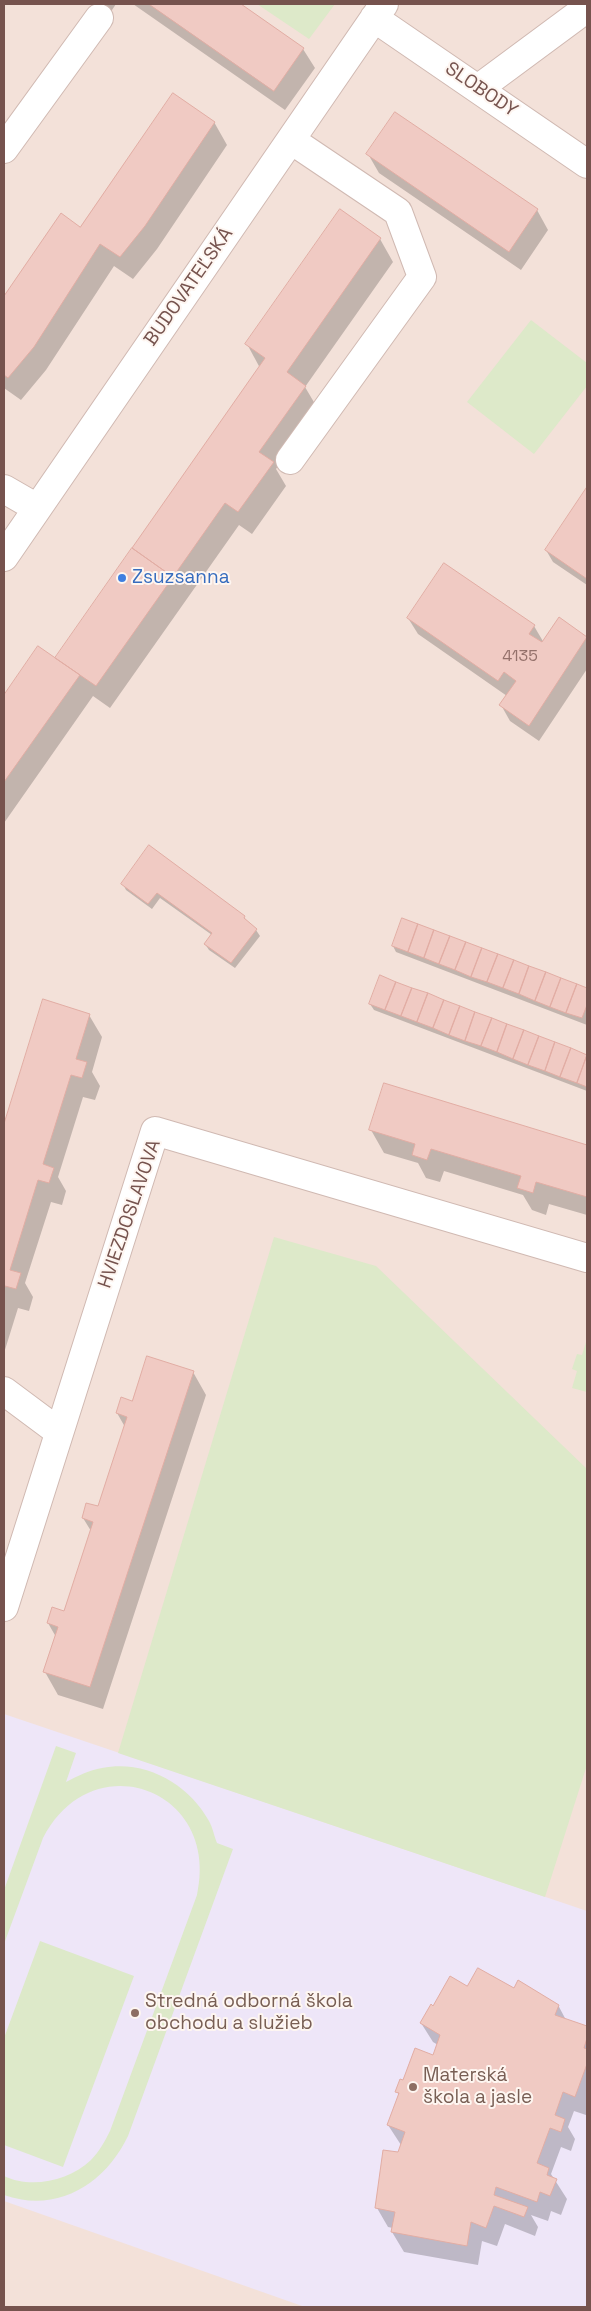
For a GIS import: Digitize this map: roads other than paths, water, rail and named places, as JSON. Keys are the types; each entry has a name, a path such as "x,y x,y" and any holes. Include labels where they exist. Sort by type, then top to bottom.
{"street":[{"path":"479,88 587,8"},
{"name":"SLOBODY","path":"379,11 479,88 587,164"},
{"name":"BUDOVATEĽSKÁ","path":"4,557 379,11"},
{"path":"4,149 99,18"},
{"path":"290,460 422,277 398,212 291,140"},
{"path":"4,489 38,508"},
{"name":"HVIEZDOSLAVOVA","path":"4,1607 155,1132 587,1258"},
{"path":"4,1391 59,1432"}],"place":[{"name":"Zsuzsanna","path":"122,578"},
{"name":"Stredná odborná škola obchodu a služieb","path":"135,2013"},
{"name":"Materská škola a jasle","path":"413,2087"}]}
